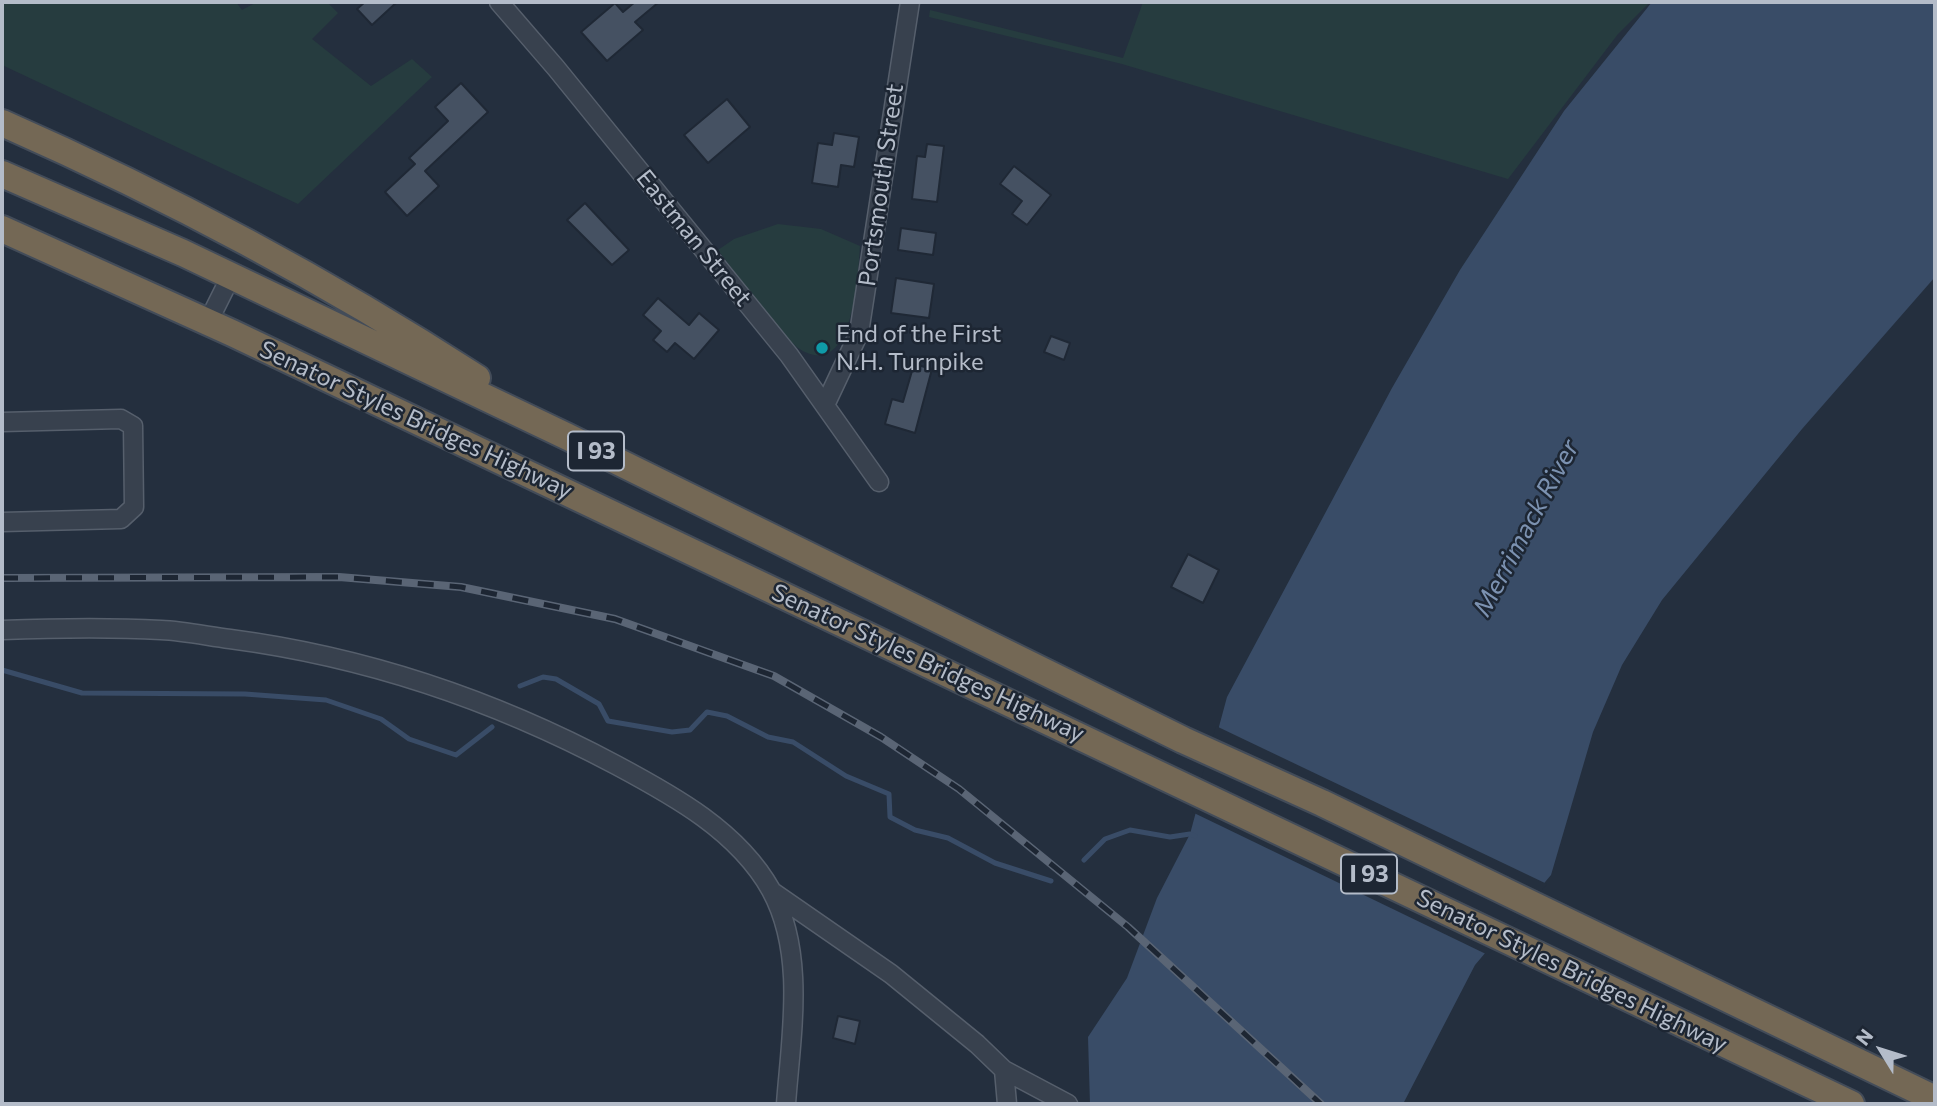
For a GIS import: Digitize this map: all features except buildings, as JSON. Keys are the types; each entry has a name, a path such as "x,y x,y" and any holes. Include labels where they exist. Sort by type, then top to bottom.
{"highway":[{"path":"2,123 111,171 240,236 403,331 566,436"},
{"name":"I 93","path":"2,174 231,276 566,436 1183,740 1935,1099"},
{"name":"Senator Styles Bridges Highway","path":"2,229 208,322 1851,1104"}],"street":[{"name":"Eastman Street","path":"499,2 556,68 826,403 879,482"},
{"name":"Portsmouth Street","path":"826,403 859,333 909,2"},
{"path":"208,322 231,276"},
{"path":"2,422 121,419 129,422 133,426 134,507 121,519 2,522"},
{"path":"2,630 82,627 164,630 286,646 386,669 464,694 577,744 685,805 734,842 749,857 771,891 787,929 793,969 786,1104"},
{"path":"771,891 891,974 977,1044 1004,1070 1068,1104"},
{"path":"1004,1070 1007,1104"}],"green space":[{"path":"2,2 236,2 242,10 257,2 327,2 338,13 312,39 371,86 412,59 432,77 298,204 2,65"},
{"path":"1143,2 1650,2 1618,34 1508,179 1122,64 929,17 930,10 1123,58"},
{"path":"778,224 821,229 860,246 855,298 850,318 834,349 821,355 805,352 785,335 718,250 734,239"}],"water":[{"name":"Merrimack River","path":"1652,2 1935,2 1935,277 1802,429 1662,600 1622,665 1593,732 1551,875 1475,965 1403,1104 1090,1104 1088,1037 1127,978 1157,898 1190,834 1227,697 1392,388 1460,270 1564,111"}],"pier":[{"path":"1216,726 1547,884 1488,955 1192,812"}],"waterway":[{"path":"2,670 82,693 245,694 326,700 381,719 409,739 456,755 492,727"},
{"path":"520,686 543,677 556,679 599,704 608,721 672,732 690,730 707,712 727,716 768,737 793,742 846,776 889,794 890,817 915,830 948,838 995,863 1051,881"},
{"path":"1084,860 1105,839 1130,830 1170,837 1190,834 1195,836"}],"railway":[{"path":"2,578 339,577 461,587 615,619 774,676 881,737 959,789 1128,927 1321,1104"}],"place":[{"name":"End of the First N.H. Turnpike","path":"822,348"}]}
